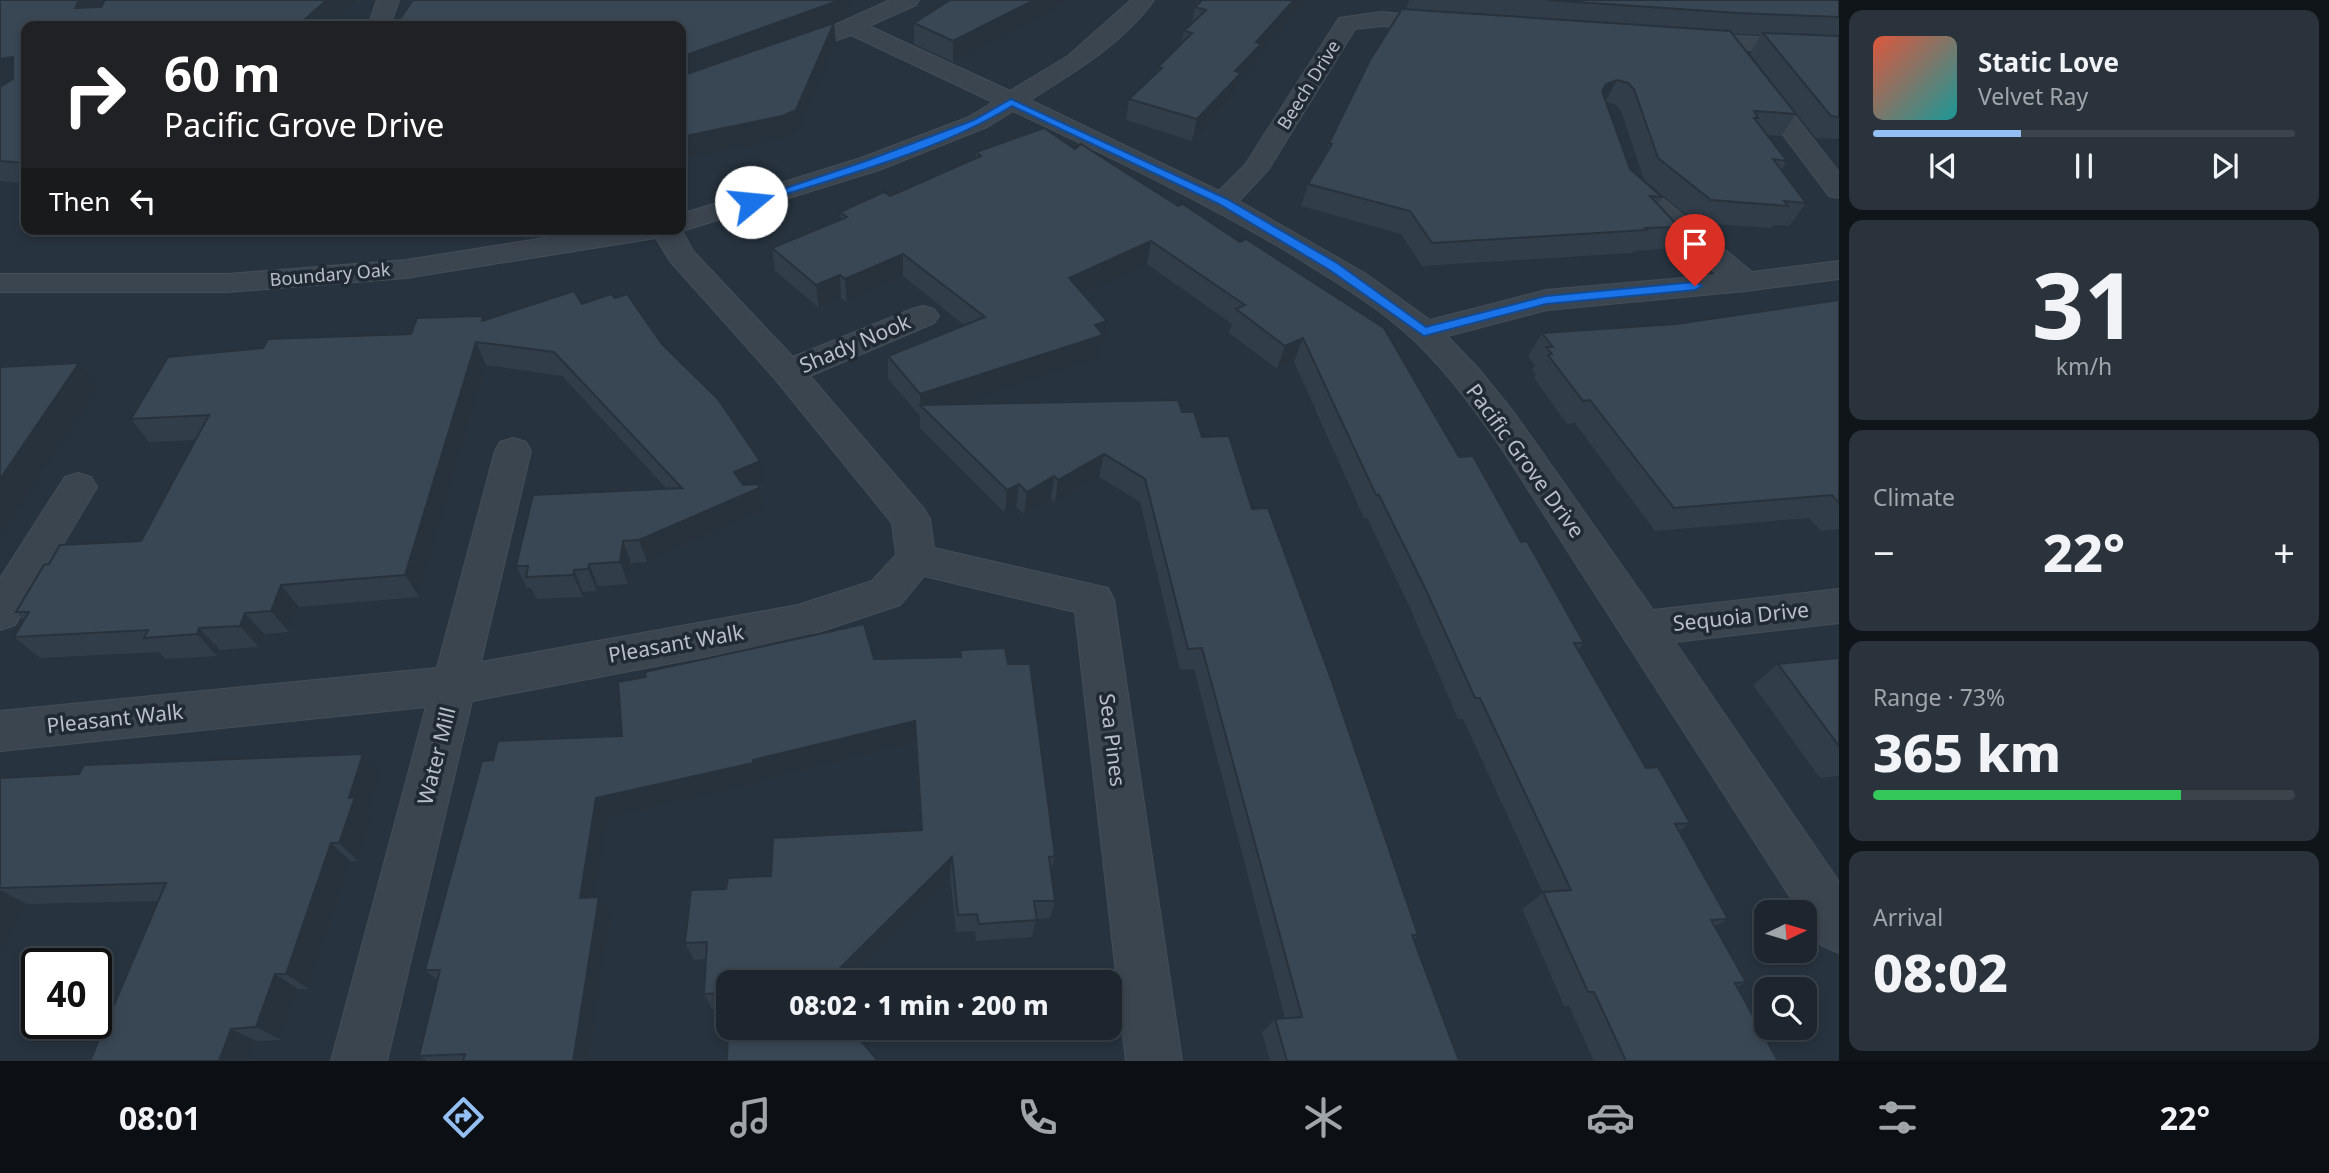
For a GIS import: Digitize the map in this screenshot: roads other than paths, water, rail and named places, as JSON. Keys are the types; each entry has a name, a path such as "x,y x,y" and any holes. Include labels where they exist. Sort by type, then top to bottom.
{"street":[{"path":"381,21 388,0"},
{"path":"812,42 852,27 908,0"},
{"path":"686,221 870,164 978,122 1076,61 1143,0"},
{"name":"Beech Drive","path":"1223,202 1255,170 1347,23 1381,19 1464,25"},
{"name":"Pacific Grove Drive","path":"852,27 1223,202 1333,266 1424,332 1483,397 1643,628 1839,927"},
{"path":"1671,39 1839,48"},
{"path":"1726,43 1839,190"},
{"path":"1625,173 1629,185 1745,282"},
{"name":"Boundary Oak","path":"0,283 228,283 406,269 620,235"},
{"path":"669,235 680,255 788,372 911,519 916,559"},
{"path":"1424,332 1546,300 1745,282 1839,270"},
{"name":"Shady Nook","path":"788,372 923,316"},
{"name":"Water Mill","path":"359,1061 513,451"},
{"path":"0,613 78,487"},
{"name":"Pleasant Walk","path":"0,731 456,685 798,622 886,593 916,559"},
{"name":"Sea Pines","path":"916,559 1094,600 1154,1061"},
{"name":"Sequoia Drive","path":"1643,628 1839,606"}]}
